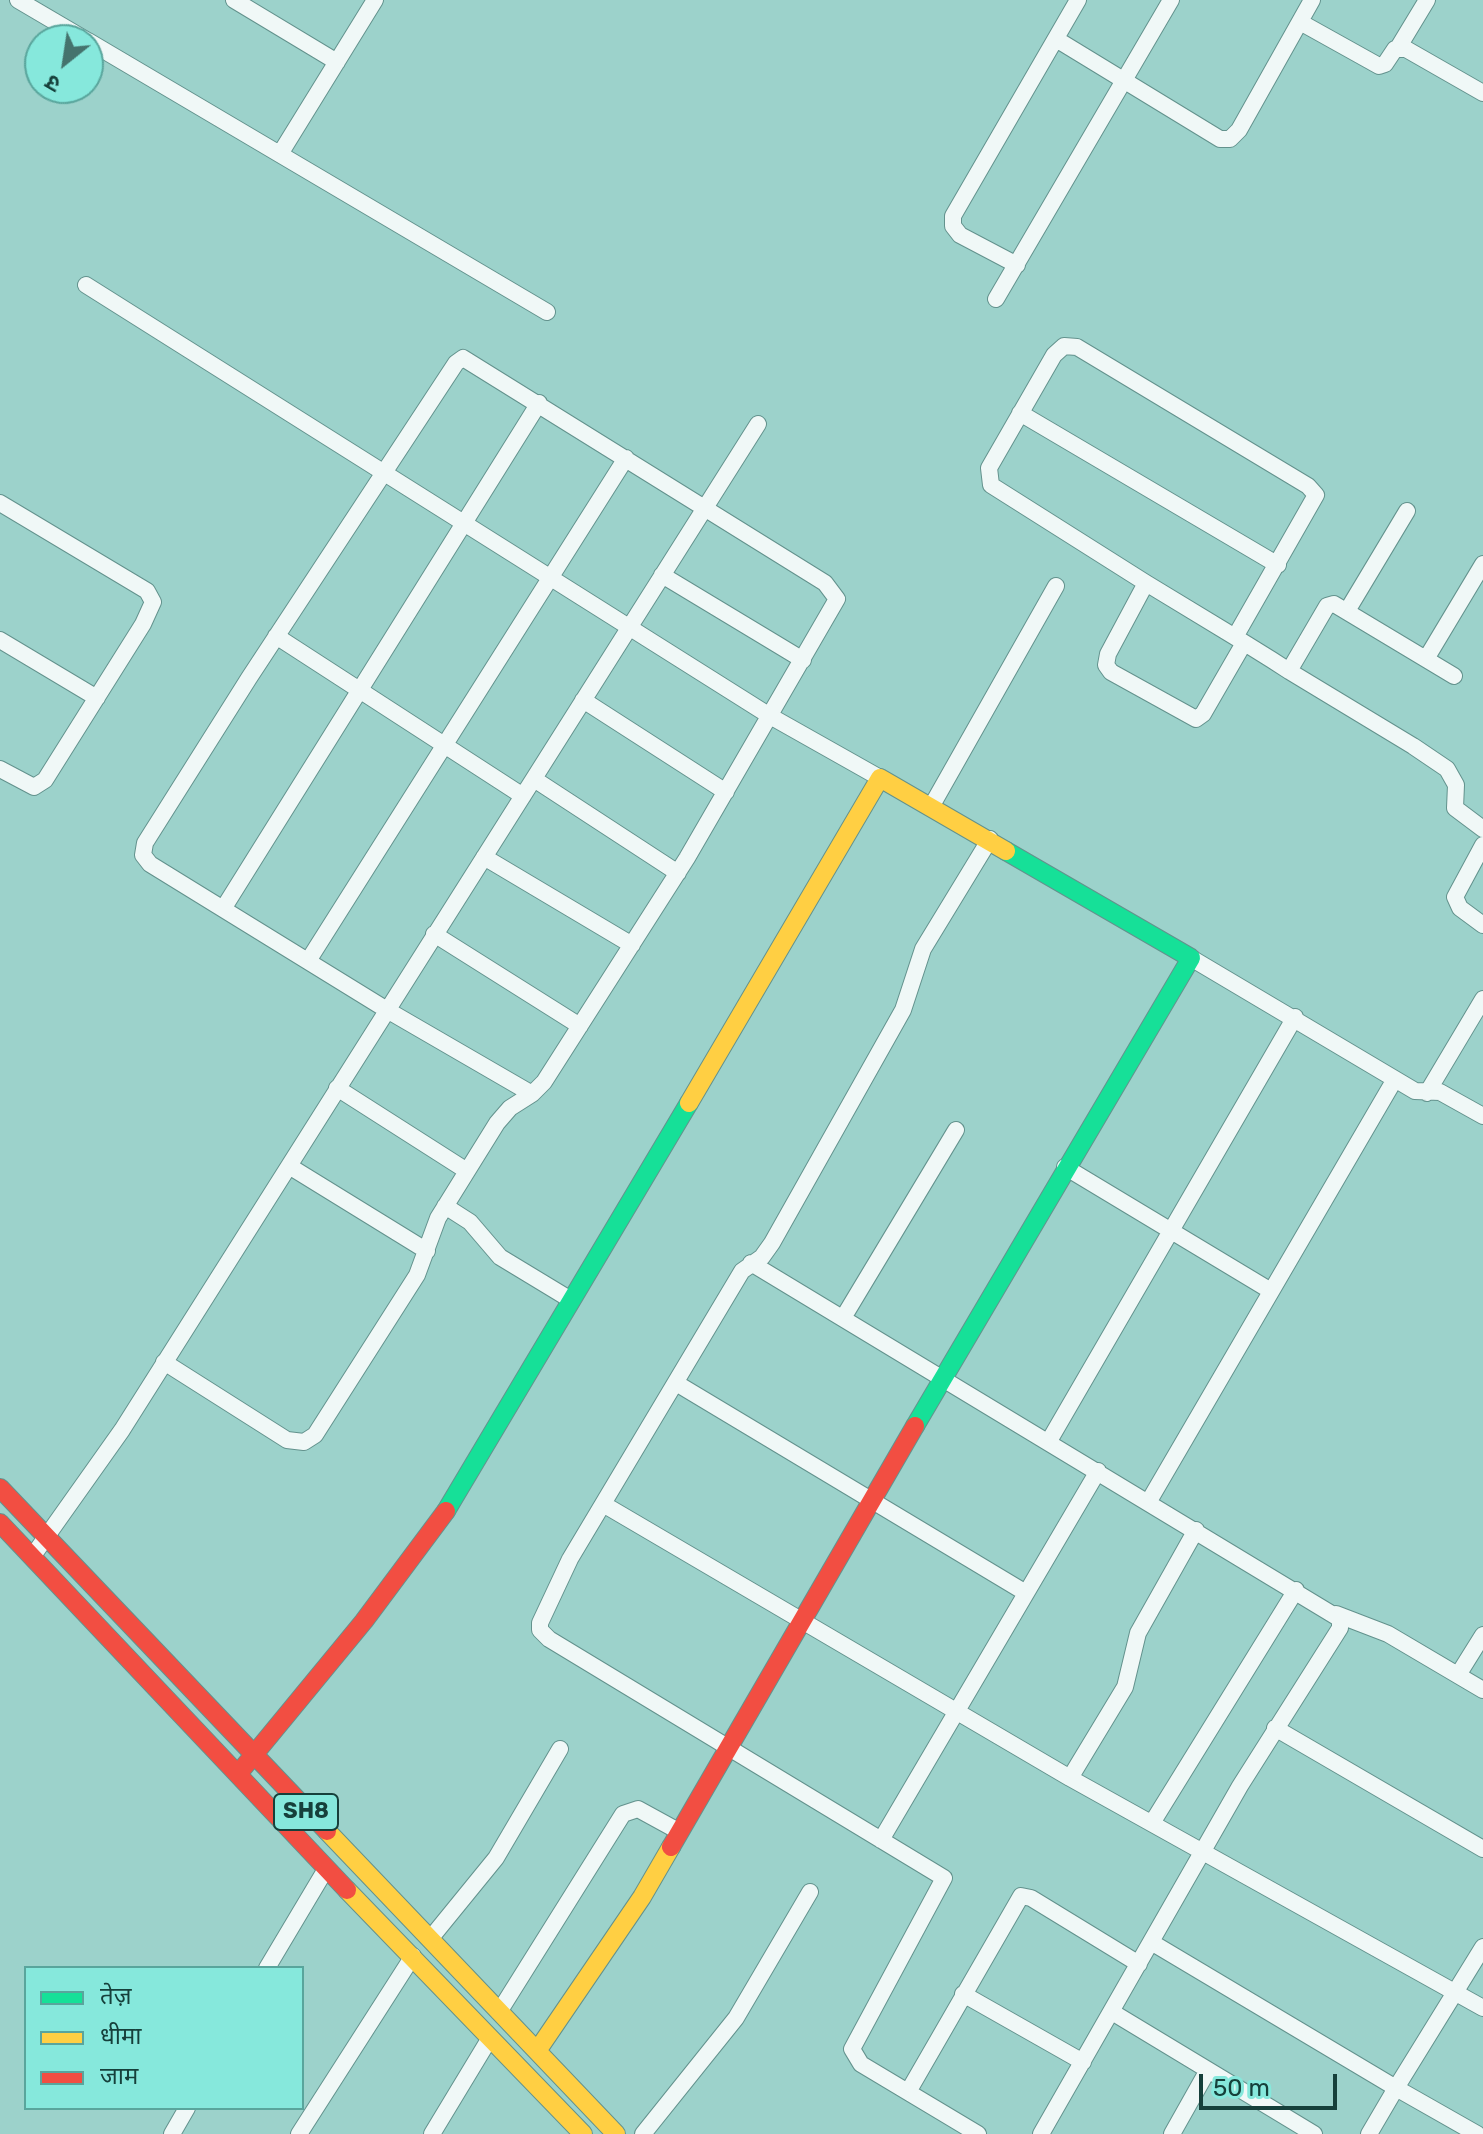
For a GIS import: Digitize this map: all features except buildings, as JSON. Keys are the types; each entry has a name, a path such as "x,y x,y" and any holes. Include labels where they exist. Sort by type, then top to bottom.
{"street":[{"path":"18,0 58,24"},
{"path":"234,0 337,62"},
{"path":"280,154 375,0"},
{"path":"1017,265 960,235 953,226 953,216 1078,0"},
{"path":"996,299 1171,0"},
{"path":"1056,39 1220,139 1230,139 1239,130 1312,0"},
{"path":"1300,22 1379,66 1398,48 1427,0"},
{"path":"1398,48 1483,93"},
{"path":"104,51 547,312"},
{"path":"86,285 770,716 990,839 1295,1017 1415,1091 1447,1095 1483,1116"},
{"path":"1146,583 1108,654 1106,665 1111,672 1196,719 1203,714 1240,640 1278,565 1315,502 1313,491 1077,347 1064,346 1054,355 989,468 991,485 1146,583 1240,640 1447,769 1456,785 1455,808 1483,829"},
{"path":"164,1362 287,1440 309,1440 417,1275 445,1206 503,1115 532,1094 544,1082 678,873 835,604 836,594 825,583 463,358 456,363 276,636 143,850 150,864 387,1010 532,1094"},
{"path":"223,909 539,403"},
{"path":"1020,413 1278,565"},
{"path":"32,1557 164,1362 758,424"},
{"path":"308,961 626,458"},
{"path":"0,503 151,596 149,615 40,785 27,785 0,769"},
{"path":"1347,611 1407,511"},
{"path":"1426,659 1483,564"},
{"path":"662,575 803,660"},
{"path":"931,807 1056,586"},
{"path":"1289,671 1327,606 1334,604 1454,676"},
{"path":"276,636 523,796"},
{"path":"0,640 97,698"},
{"path":"583,700 726,792"},
{"path":"238,1774 443,1518 880,778"},
{"path":"534,779 678,873"},
{"path":"978,2134 855,2060 853,2042 944,1878 549,1639 540,1630 541,1616 563,1573 742,1271 767,1252 903,1010 923,949 990,839"},
{"path":"1483,845 1455,897 1460,908 1483,925"},
{"path":"484,857 632,945"},
{"path":"434,934 580,1026"},
{"path":"537,2051 607,1952 680,1832 1065,1167 1191,958"},
{"path":"1427,1093 1483,999"},
{"path":"1049,1441 1295,1017"},
{"path":"1149,1501 1395,1079"},
{"path":"337,1088 467,1171"},
{"path":"843,1318 956,1130"},
{"path":"289,1166 427,1251"},
{"path":"1065,1167 1271,1291"},
{"path":"445,1206 470,1222 500,1257 571,1300"},
{"path":"751,1263 1336,1614 1388,1634 1483,1690"},
{"path":"676,1383 1026,1593"},
{"path":"881,1840 1098,1471"},
{"name":"SH8","path":"0,1488 253,1757 616,2134"},
{"path":"603,1504 1070,1778 1483,2008"},
{"name":"SH8","path":"0,1523 326,1869 583,2134"},
{"path":"1070,1778 1125,1687 1138,1633 1196,1530"},
{"path":"1152,1823 1296,1590"},
{"path":"1041,2134 1275,1728 1340,1628 1336,1614"},
{"path":"1458,1675 1483,1635"},
{"path":"1275,1728 1483,1849"},
{"path":"430,1939 496,1858 560,1749"},
{"path":"499,2012 623,1814 633,1809 642,1810 680,1832"},
{"path":"268,1966 326,1869"},
{"path":"643,2134 736,2018 810,1892"},
{"path":"908,2092 1021,1896 1031,1898 1139,1964"},
{"path":"1151,1942 1477,2134"},
{"path":"1369,2134 1483,1947"},
{"path":"299,2134 413,1956"},
{"path":"963,1994 1083,2062"},
{"path":"1112,2012 1314,2134"},
{"path":"432,2134 490,2038"},
{"path":"1172,2134 1208,2070"},
{"path":"172,2134 186,2110"}],"traffic: fast":[{"path":"915,1426 1191,958 1006,851"},
{"path":"446,1511 689,1103"}],"traffic: slow":[{"path":"689,1103 880,778 1006,851"},
{"path":"327,1831 616,2134"},
{"path":"537,2051 642,1897 671,1847"},
{"path":"347,1890 583,2134"}],"traffic: jam":[{"path":"671,1847 915,1426"},
{"path":"0,1488 327,1831"},
{"path":"238,1774 364,1621 446,1511"},
{"path":"0,1523 347,1890"}]}
